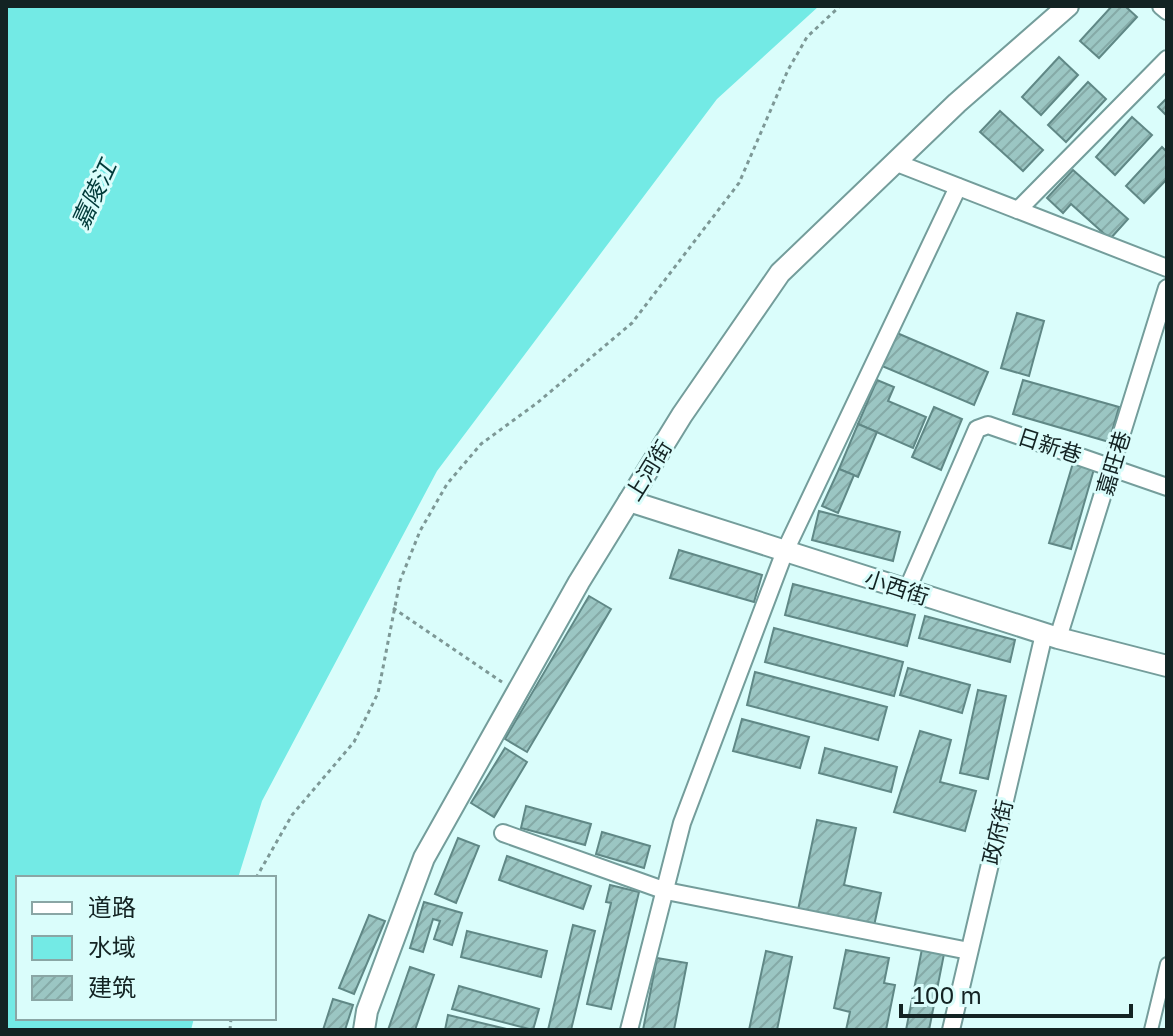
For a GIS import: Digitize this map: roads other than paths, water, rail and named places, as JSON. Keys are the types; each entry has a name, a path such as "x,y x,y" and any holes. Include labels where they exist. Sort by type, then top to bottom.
{"street":[{"name":"上河街","path":"364,1030 367,1011 424,858 517,693 682,415 780,273 957,103 1068,6"},
{"path":"1161,6 1167,11"},
{"path":"1018,210 1167,59"},
{"path":"897,163 1167,268"},
{"path":"629,1030 682,823 785,551 958,187"},
{"name":"嘉旺巷","path":"1051,636 1160,334 1167,288"},
{"name":"日新巷","path":"907,590 977,429 988,425 1112,465 1167,487"},
{"name":"小西街","path":"629,501 1051,636 1167,666"},
{"name":"政府街","path":"951,1030 1051,636"},
{"path":"503,833 666,891 969,951"},
{"path":"1151,1030 1167,964"}],"water":[{"name":"嘉陵江","path":"6,6 819,6 717,99 437,471 262,801 239,876 16,876 16,1020 194,1020 191,1030 6,1030"}]}
